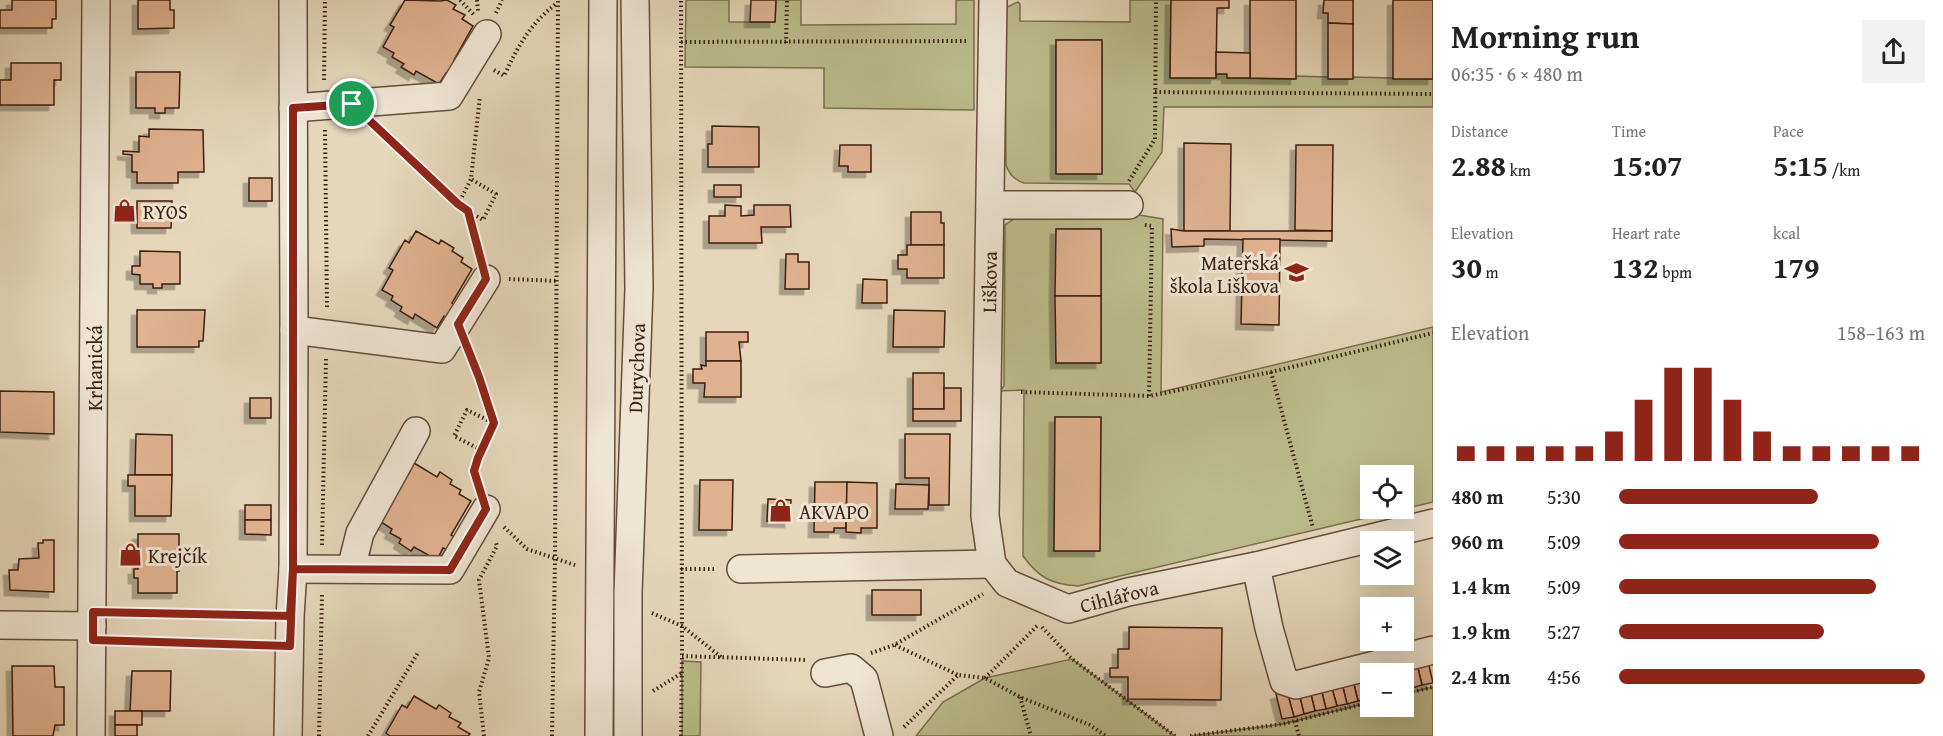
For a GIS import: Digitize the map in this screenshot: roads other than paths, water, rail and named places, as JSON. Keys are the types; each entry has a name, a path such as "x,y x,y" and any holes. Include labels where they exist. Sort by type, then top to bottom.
{"street":[{"name":"Krhanická","path":"91,736 96,0"},
{"path":"288,736 293,569 293,0"},
{"name":"Durychova","path":"599,736 603,0"},
{"name":"Durychova","path":"628,736 628,593 639,288 635,0"},
{"name":"Liškova","path":"993,0 985,516 999,574"},
{"path":"293,108 450,96 483,27"},
{"path":"991,205 1128,205"},
{"path":"294,330 442,349 486,279"},
{"path":"351,569 360,533 416,431"},
{"path":"293,569 450,570 486,509"},
{"name":"Cihlářova","path":"741,569 999,574 1068,609 1128,592 1256,566 1433,523"},
{"path":"1256,566 1269,628 1284,681 1296,685 1433,650"},
{"path":"0,625 92,626"},
{"path":"820,667 851,668 864,679 879,736"}],"place":[{"name":"RYOS","path":"125,211"},
{"name":"Mateřská škola Liškova","path":"1297,273"},
{"name":"AKVAPO","path":"781,511"},
{"name":"Krejčík","path":"130,555"}]}
